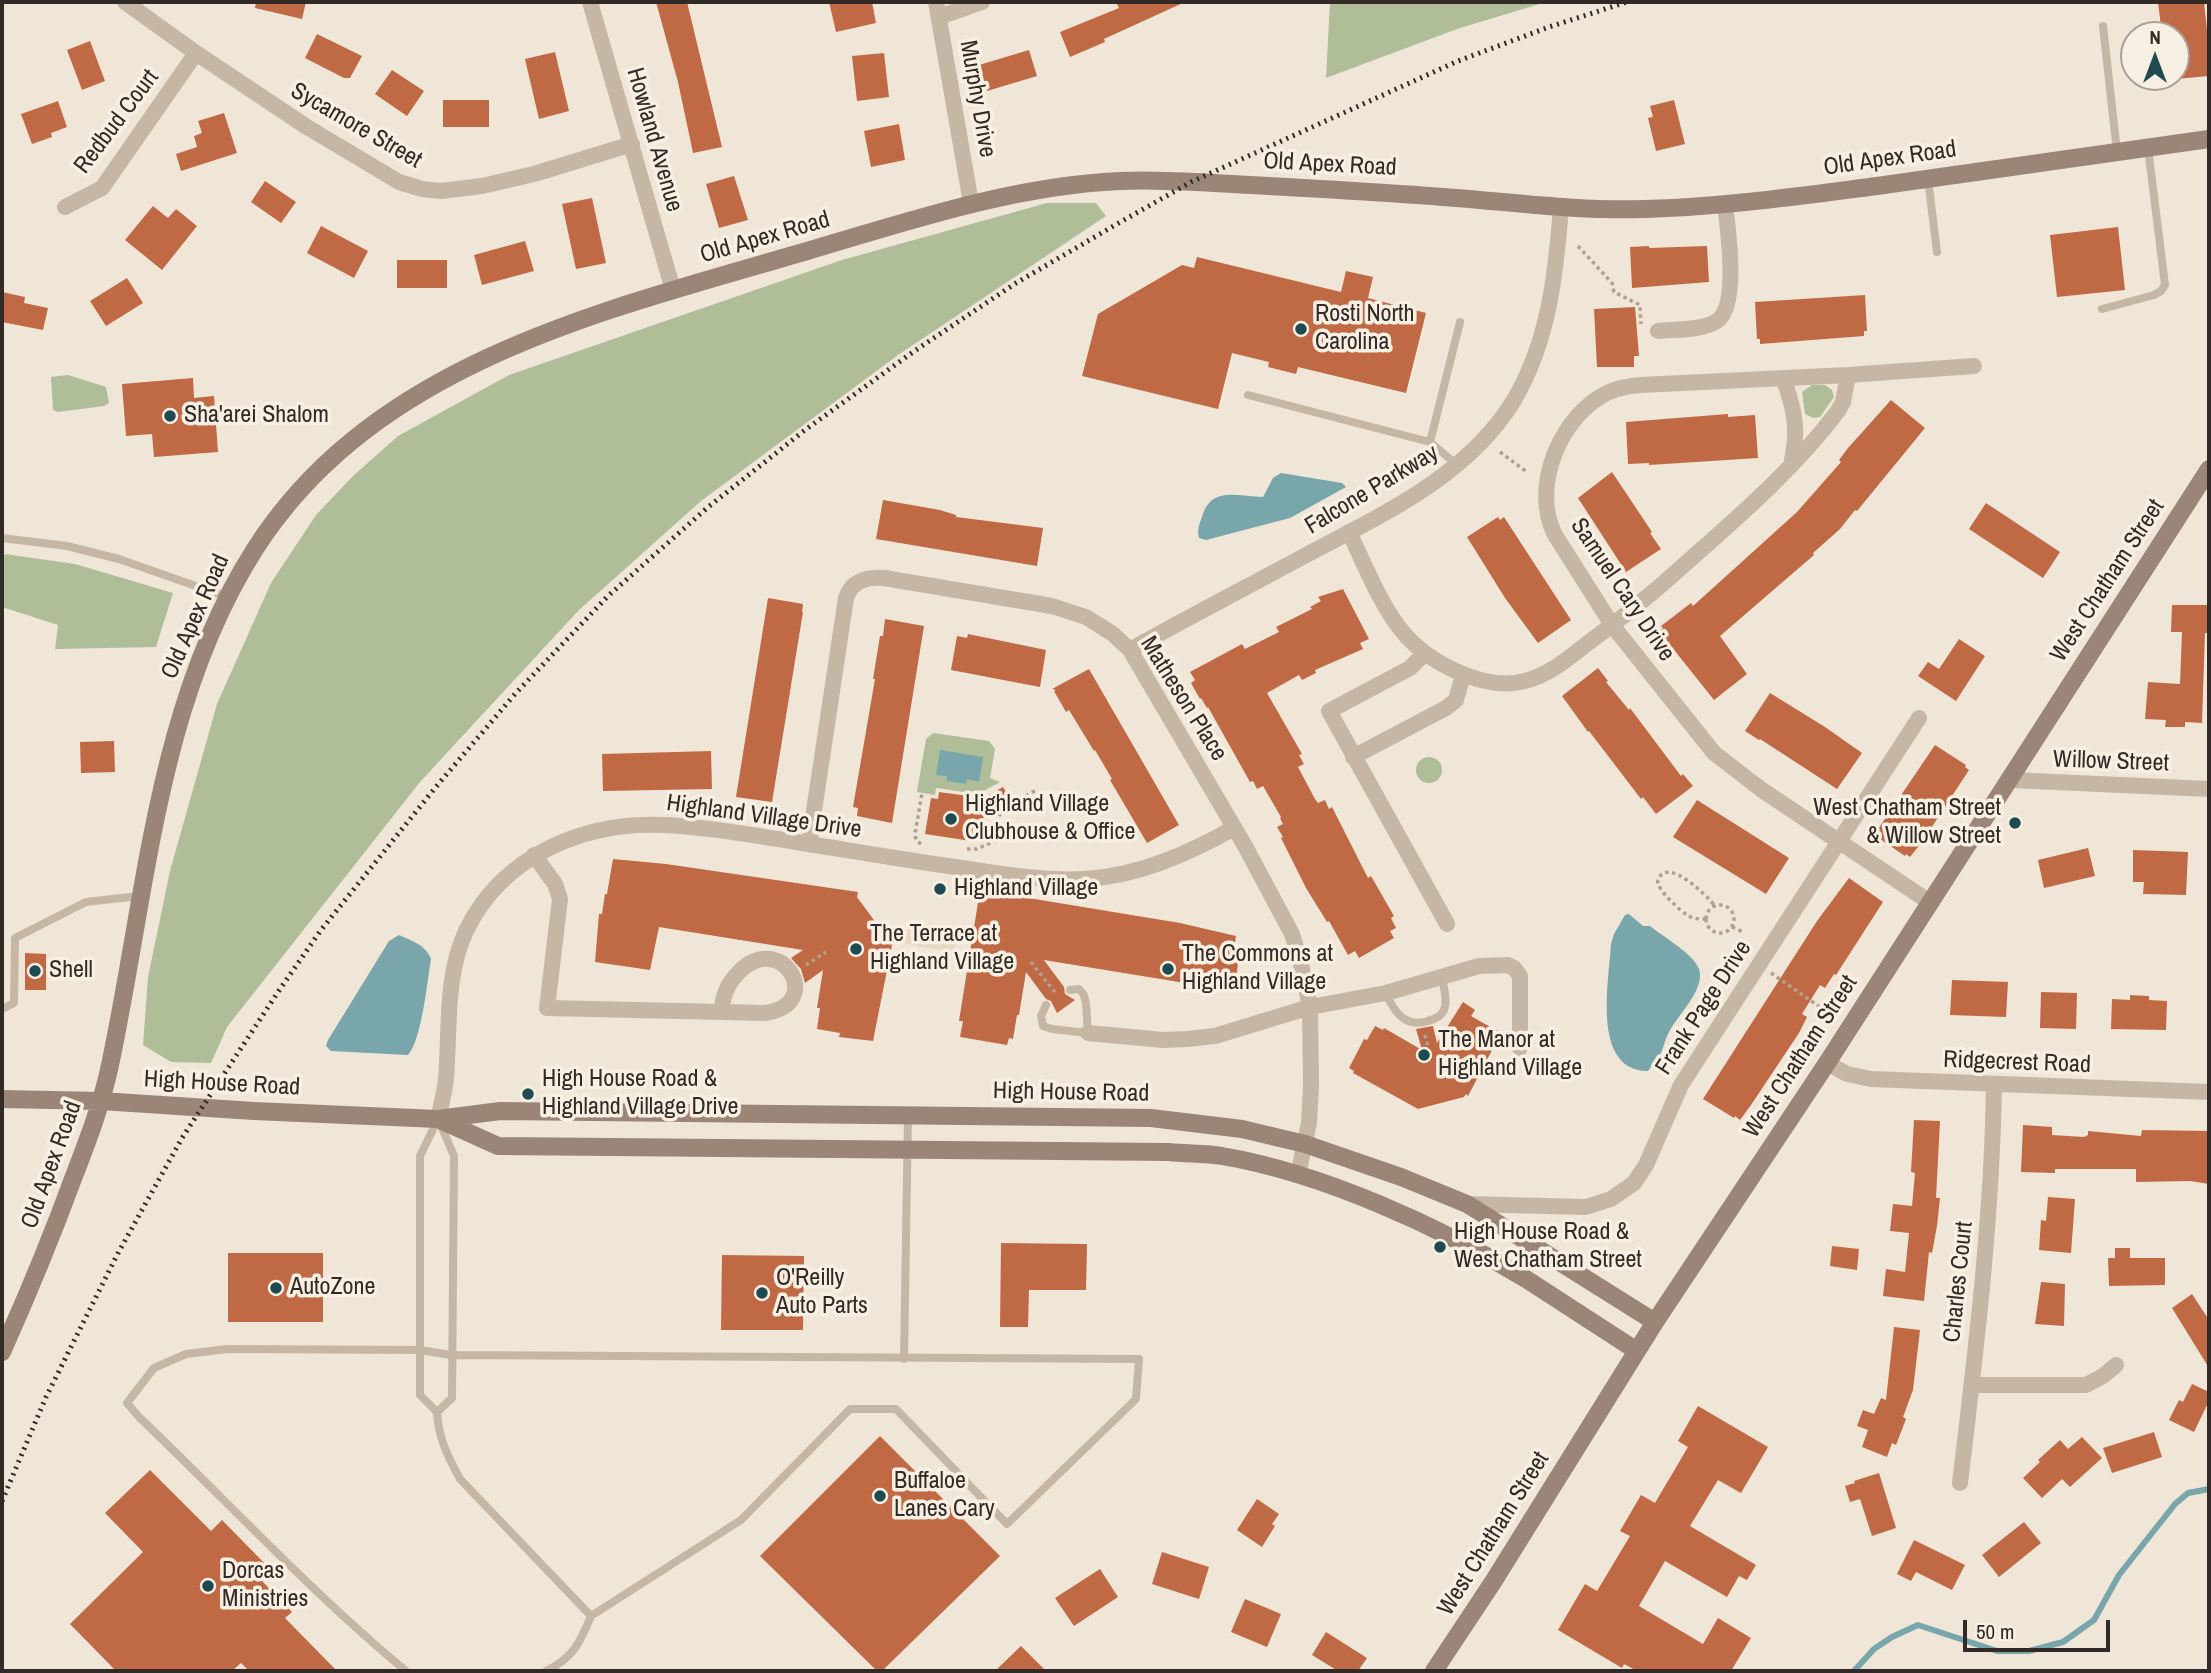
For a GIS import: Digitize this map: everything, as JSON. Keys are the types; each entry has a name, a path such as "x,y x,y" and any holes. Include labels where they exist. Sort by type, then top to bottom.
{"main road":[{"name":"Old Apex Road","path":"2,1352 42,1263 101,1101 111,1062 139,897 159,801 186,700 227,597 257,546 288,504 354,438 393,409 494,353 673,290 971,203 1091,183 1156,180 1645,209 1725,205 2209,139"},
{"name":"West Chatham Street","path":"1434,1671 1493,1582 1637,1350 1827,1063 2208,474"},
{"name":"High House Road","path":"2,1099 101,1101 439,1119 500,1111 1151,1118 1242,1129 1305,1144 1401,1177 1467,1204 1656,1322"},
{"name":"High House Road","path":"439,1119 498,1146 1169,1152 1221,1156 1298,1175 1352,1194 1447,1236 1524,1279 1637,1350"}],"street":[{"name":"Sycamore Street","path":"125,2 307,127 399,182 422,189 441,191 482,186 534,174 632,144"},
{"name":"Howland Avenue","path":"590,2 673,290"},
{"path":"937,9 982,2"},
{"name":"Murphy Drive","path":"937,9 971,203"},
{"name":"Redbud Court","path":"65,207 102,188 196,53"},
{"path":"1658,331 1706,326 1719,320 1725,312 1730,273 1725,205"},
{"name":"Falcone Parkway","path":"1130,650 1432,484 1458,466 1492,431 1514,400 1545,325 1552,291 1560,206"},
{"name":"Samuel Cary Drive","path":"1931,903 1746,779 1714,753 1612,625 1548,522 1545,507 1546,478 1553,458 1568,431 1585,408 1611,391 1640,385 1974,366"},
{"path":"1349,532 1401,631 1425,653 1463,675 1490,681 1523,682 1545,674 1563,662 1652,594 1762,495 1838,411 1843,402 1848,375"},
{"path":"1783,378 1796,421 1797,441 1792,463"},
{"name":"Matheson Place","path":"809,844 846,598 849,589 857,582 884,578 1052,606 1086,617 1113,634 1130,650 1234,828 1292,934 1310,1007 1311,1087 1305,1144 1298,1175"},
{"path":"1425,653 1410,668 1329,711 1447,924"},
{"path":"1353,757 1446,708 1456,700 1463,675"},
{"name":"Frank Page Drive","path":"1467,1204 1528,1204 1572,1208 1600,1203 1624,1191 1634,1182 1646,1165 1681,1085 1919,718"},
{"name":"Willow Street","path":"2011,780 2209,789"},
{"name":"Highland Village Drive","path":"439,1119 446,1082 452,987 465,934 474,915 498,883 534,855 580,835 643,825 663,825 717,830 1010,875 1082,879 1112,877 1152,866 1184,854 1234,828"},
{"path":"534,855 555,884 560,899 547,1008 765,1013 791,1003 795,995 793,979 782,964 773,959 755,959 740,971 726,989 722,1011"},
{"path":"1088,1033 1163,1040 1215,1036 1310,1007 1386,993 1442,979 1479,966 1503,965 1514,968 1520,980 1520,1048"},
{"name":"Ridgecrest Road","path":"1827,1063 1861,1078 2209,1092"},
{"name":"Charles Court","path":"1960,1482 1991,1193 1994,1085"},
{"path":"1972,1385 2087,1385 2116,1365"}],"lane":[{"path":"2103,26 2117,152"},
{"path":"2102,309 2154,296 2165,285 2148,148"},
{"path":"1928,179 1937,252"},
{"path":"1430,442 1460,322"},
{"path":"1248,395 1430,442 1458,466"},
{"path":"2,538 67,546 119,559 227,597"},
{"path":"2,1009 14,1003 15,938 86,902 139,897"},
{"path":"1386,993 1396,1013 1410,1022 1422,1023 1443,1011 1445,994 1442,979"},
{"path":"1046,1005 1041,1016 1043,1026 1088,1033 1084,995 1079,989 1070,990"},
{"path":"904,1359 908,1115"},
{"path":"439,1119 420,1156 420,1395 437,1412 446,1454 460,1479 591,1616"},
{"path":"437,1412 452,1398 454,1156 439,1119"},
{"path":"406,1671 377,1648 231,1509 127,1403 154,1368 186,1354 227,1349 420,1350 451,1355 1139,1359 1136,1399 1007,1524 896,1409 850,1409 741,1520 591,1616 582,1641 566,1660 546,1671"}],"path":[{"path":"1578,246 1612,282 1614,292 1640,304 1642,331 1658,331"},
{"path":"1500,452 1527,472"},
{"path":"956,849 977,849 997,840 997,824 1001,810 1038,789"},
{"path":"922,793 916,840 919,844 931,846"},
{"path":"1706,919 1688,916 1658,886 1658,880 1663,874 1672,872 1681,875 1715,906 1728,908 1734,920 1728,931 1716,933 1707,925 1707,914 1715,906"},
{"path":"1732,927 1743,932"},
{"path":"799,970 826,952"},
{"path":"1031,962 1058,997"},
{"path":"1759,965 1830,1014"}],"green space":[{"path":"1330,2 1546,2 1457,29 1326,78"},
{"path":"1047,203 1096,203 1106,216 898,355 701,501 578,611 420,782 227,1027 211,1063 171,1062 143,1045 148,977 170,871 217,704 271,583 316,515 353,476 398,436 509,375 842,260"},
{"path":"68,375 106,387 109,403 58,412 53,410 51,377"},
{"path":"1812,385 1825,385 1832,390 1834,397 1820,417 1813,418 1805,414 1802,392"},
{"path":"5,554 75,564 173,593 156,647 55,649 58,625 2,607 2,563"},
{"path":"933,733 989,741 995,749 990,778 1000,782 978,794 936,788 935,795 917,792 926,739"},
{"path":"1429,757 1438,761 1442,770 1438,779 1429,783 1420,779 1416,770 1420,761"}],"shaded area":[{"path":"909,921 957,929 954,952 905,944"}],"water":[{"path":"1281,473 1342,483 1346,487 1290,518 1206,540 1199,538 1200,523 1212,500 1226,495 1263,497 1273,478"},
{"path":"940,750 983,757 979,782 967,779 966,784 947,781 947,776 936,775"},
{"path":"1629,914 1643,926 1650,926 1684,951 1696,963 1700,977 1695,994 1666,1037 1661,1053 1648,1071 1630,1067 1618,1056 1611,1041 1607,1021 1611,944 1625,915"},
{"path":"399,935 422,947 431,959 426,995 413,1047 408,1055 331,1051 326,1046 328,1040 389,941"}],"building":[{"path":"256,2 306,2 302,19 255,8"},
{"path":"656,2 687,2 722,147 693,153 678,82"},
{"path":"829,2 872,2 876,23 836,32"},
{"path":"1116,2 1185,2 1070,57 1060,32 1119,8"},
{"path":"2158,2 2204,2 2209,76 2190,78 2190,21 2160,21"},
{"path":"317,34 362,56 350,78 344,78 305,58"},
{"path":"90,41 105,81 82,90 67,50"},
{"path":"1029,50 1037,76 987,91 979,65"},
{"path":"555,52 569,111 539,119 525,59"},
{"path":"884,53 889,97 857,101 852,56"},
{"path":"392,70 424,91 407,116 375,94"},
{"path":"443,100 489,100 489,127 443,127"},
{"path":"1674,100 1685,144 1656,151 1648,118 1653,117 1650,106"},
{"path":"58,101 67,127 51,133 52,137 32,144 21,114"},
{"path":"224,113 237,153 181,171 176,154 197,147 194,136 202,133 198,121"},
{"path":"899,124 905,160 871,167 864,131"},
{"path":"734,176 748,220 719,228 706,184"},
{"path":"265,181 296,202 281,223 251,202"},
{"path":"592,198 606,263 576,269 562,204"},
{"path":"153,206 168,218 176,209 197,226 162,270 125,240"},
{"path":"321,226 368,251 354,278 307,253"},
{"path":"2118,227 2125,290 2057,297 2050,235"},
{"path":"525,241 534,271 482,285 474,255"},
{"path":"1707,246 1709,282 1632,288 1630,247"},
{"name":"Rosti North Carolina","path":"1197,257 1341,292 1346,271 1373,277 1368,298 1426,313 1406,393 1298,367 1296,374 1268,367 1269,362 1232,353 1218,409 1082,376 1098,314 1182,265 1194,268"},
{"path":"397,260 447,260 447,288 397,288"},
{"path":"127,278 143,303 106,326 90,301"},
{"path":"2,292 25,297 24,303 48,308 43,330 2,322"},
{"path":"1865,295 1867,331 1864,331 1864,336 1760,344 1760,339 1757,339 1755,302"},
{"path":"1635,307 1639,356 1634,356 1634,367 1597,367 1594,309"},
{"name":"Sha'arei Shalom","path":"193,378 194,398 214,396 218,452 154,457 152,434 126,436 122,384"},
{"path":"1891,400 1925,428 1840,529 1813,553 1814,555 1720,636 1747,674 1714,700 1659,631 1663,628 1661,626 1691,603 1693,606 1797,512"},
{"path":"1728,414 1728,417 1755,415 1758,458 1628,464 1626,422"},
{"path":"1612,472 1661,549 1626,572 1578,498"},
{"path":"883,500 940,510 956,517 1043,528 1037,566 876,539"},
{"path":"1986,503 2060,552 2043,578 1969,529"},
{"path":"1498,517 1500,520 1504,517 1571,620 1538,643 1505,598 1467,537"},
{"path":"1343,589 1369,639 1360,643 1363,649 1315,670 1316,673 1302,680 1299,675 1267,693 1302,754 1299,755 1304,764 1298,767 1315,799 1318,803 1325,800 1329,809 1332,807 1368,878 1371,876 1394,916 1391,918 1396,928 1390,931 1394,938 1359,958 1355,951 1348,955 1306,888 1277,827 1283,824 1281,817 1263,786 1257,789 1253,781 1250,782 1208,707 1191,683 1195,680 1190,672 1242,644 1245,649 1279,632 1276,627 1312,609 1310,607 1321,601 1318,597"},
{"path":"768,598 803,604 772,802 736,797"},
{"path":"2172,605 2209,605 2209,633 2205,633 2202,723 2185,722 2185,727 2165,727 2166,720 2145,719 2148,682 2180,684 2182,632 2171,632"},
{"path":"885,619 924,626 892,823 857,816 858,808 853,807"},
{"path":"968,634 1046,650 1040,687 951,670 957,636 967,638"},
{"path":"1959,639 1985,656 1956,701 1918,676 1928,662 1939,669"},
{"path":"1598,668 1608,681 1606,682 1629,710 1630,708 1681,776 1683,774 1693,786 1656,814 1643,797 1641,799 1562,696"},
{"path":"1089,669 1179,825 1147,843 1095,750 1069,710 1066,712 1054,691 1056,690 1052,689"},
{"path":"1770,693 1862,753 1837,789 1745,731"},
{"path":"114,741 115,772 81,773 80,742"},
{"path":"1935,745 1966,765 1969,770 1922,842 1910,857 1906,854 1905,856 1874,835"},
{"path":"711,751 712,789 603,791 602,754"},
{"name":"Highland Village Clubhouse & Office","path":"1003,787 1012,802 974,823 971,841 925,834 931,798 938,799 939,792 983,798"},
{"path":"1697,800 1789,858 1766,894 1673,837"},
{"path":"2088,848 2095,876 2044,888 2038,860"},
{"path":"2133,850 2188,852 2186,895 2143,894 2144,882 2133,882"},
{"name":"The Terrace at Highland Village","path":"613,859 666,864 858,892 857,897 879,927 878,938 893,940 873,1041 839,1037 840,1033 817,1029 820,1008 817,1008 823,970 805,983 801,969 791,958 803,950 659,927 650,970 595,962 599,914 602,914"},
{"path":"1849,878 1883,902 1836,975 1834,974 1825,988 1820,985 1802,1014 1807,1017 1799,1033 1751,1105 1740,1120 1735,1116 1734,1118 1703,1099 1817,921"},
{"name":"The Commons at Highland Village","path":"980,890 1180,923 1236,936 1232,962 1238,963 1235,986 1229,985 1228,990 1044,960 1064,987 1065,994 1075,1000 1057,1013 1051,1001 1046,999 1026,972 1013,1039 1009,1038 1007,1045 960,1037 963,1021 959,1021"},
{"path":"25,953 46,954 46,990 25,990"},
{"path":"1952,980 2008,982 2006,1017 1950,1015"},
{"path":"2041,992 2077,993 2076,1029 2040,1028"},
{"path":"2130,995 2167,1001 2166,1030 2111,1029 2112,999 2130,1000"},
{"name":"The Manor at Highland Village","path":"1463,1002 1475,1010 1471,1016 1501,1033 1468,1096 1466,1094 1464,1097 1418,1109 1353,1073 1349,1068 1364,1039 1367,1040 1375,1026 1383,1030 1384,1028 1422,1050 1416,1029 1433,1026 1437,1043"},
{"path":"1914,1120 1940,1121 1936,1198 1940,1198 1932,1253 1929,1252 1924,1301 1883,1296 1886,1269 1905,1272 1909,1233 1890,1231 1893,1204 1912,1206 1915,1173 1911,1172"},
{"path":"2023,1125 2052,1127 2052,1135 2084,1137 2088,1135 2088,1131 2141,1136 2142,1130 2209,1131 2209,1184 2190,1181 2136,1182 2136,1169 2055,1169 2055,1173 2021,1172"},
{"path":"2048,1197 2075,1199 2071,1253 2039,1250 2041,1220 2046,1221"},
{"path":"1001,1243 1087,1244 1086,1290 1029,1290 1028,1327 1000,1327"},
{"path":"1832,1246 1859,1249 1857,1270 1830,1266"},
{"path":"2115,1248 2130,1248 2130,1258 2165,1258 2165,1285 2109,1286 2108,1258 2115,1258"},
{"name":"AutoZone","path":"228,1253 323,1253 323,1322 228,1322"},
{"name":"O'Reilly Auto Parts","path":"722,1255 804,1256 803,1330 721,1330"},
{"path":"2041,1282 2065,1284 2064,1326 2035,1324"},
{"path":"2192,1294 2209,1320 2209,1368 2172,1308"},
{"path":"1894,1327 1920,1330 1913,1390 1903,1417 1906,1419 1896,1445 1892,1443 1887,1457 1862,1447 1868,1430 1857,1426 1863,1410 1874,1414 1881,1398 1886,1400"},
{"path":"2192,1384 2209,1392 2209,1401 2194,1432 2169,1420 2179,1400 2183,1402"},
{"path":"1698,1406 1768,1447 1741,1493 1718,1480 1690,1526 1756,1565 1747,1580 1739,1576 1727,1597 1665,1561 1639,1606 1703,1644 1718,1618 1751,1638 1731,1671 1637,1671 1624,1664 1622,1668 1558,1630 1585,1584 1597,1591 1630,1536 1620,1531 1641,1495 1655,1503 1688,1447 1678,1441"},
{"path":"2154,1432 2162,1457 2112,1473 2103,1448"},
{"name":"Buffaloe Lanes Cary","path":"880,1436 1000,1556 882,1671 877,1671 760,1556"},
{"path":"2082,1437 2102,1458 2070,1487 2062,1479 2042,1498 2023,1478 2060,1440 2068,1449"},
{"path":"150,1470 211,1531 222,1520 272,1571 262,1581 292,1612 285,1618 337,1671 249,1671 241,1663 232,1671 116,1671 70,1624 143,1552 105,1513"},
{"path":"1879,1473 1896,1528 1872,1536 1860,1499 1850,1502 1845,1486"},
{"path":"1257,1499 1279,1514 1262,1547 1237,1530"},
{"path":"2024,1522 2041,1543 1999,1577 1982,1555"},
{"path":"1914,1540 1965,1565 1952,1590 1916,1572 1911,1581 1897,1574"},
{"path":"1162,1552 1209,1567 1199,1599 1152,1584"},
{"path":"1100,1569 1118,1597 1074,1626 1055,1598"},
{"path":"1245,1599 1281,1614 1267,1647 1231,1632"},
{"path":"1326,1632 1367,1658 1358,1671 1338,1671 1312,1655"},
{"path":"1021,1646 1046,1671 995,1671"}],"waterway":[{"path":"1854,1671 1874,1649 1918,1625 1997,1651 2029,1651 2063,1642 2094,1620 2119,1575 2175,1504 2188,1493 2209,1489"}],"railway":[{"path":"2,1501 46,1397 117,1255 182,1138 278,992 321,930 435,788 515,694 608,596 707,508 805,430 913,352 1016,283 1117,224 1191,182 1458,61 1549,27 1627,2"}],"place":[{"name":"Rosti North Carolina","path":"1301,329"},
{"name":"Sha'arei Shalom","path":"170,416"},
{"name":"Highland Village Clubhouse & Office","path":"951,819"},
{"name":"West Chatham Street & Willow Street","path":"2015,823"},
{"name":"Highland Village","path":"940,889"},
{"name":"The Terrace at Highland Village","path":"856,949"},
{"name":"The Commons at Highland Village","path":"1168,969"},
{"name":"Shell","path":"35,971"},
{"name":"The Manor at Highland Village","path":"1424,1055"},
{"name":"High House Road & Highland Village Drive","path":"528,1094"},
{"name":"High House Road & West Chatham Street","path":"1440,1247"},
{"name":"AutoZone","path":"276,1288"},
{"name":"O'Reilly Auto Parts","path":"762,1293"},
{"name":"Buffaloe Lanes Cary","path":"880,1496"},
{"name":"Dorcas Ministries","path":"208,1586"}]}
